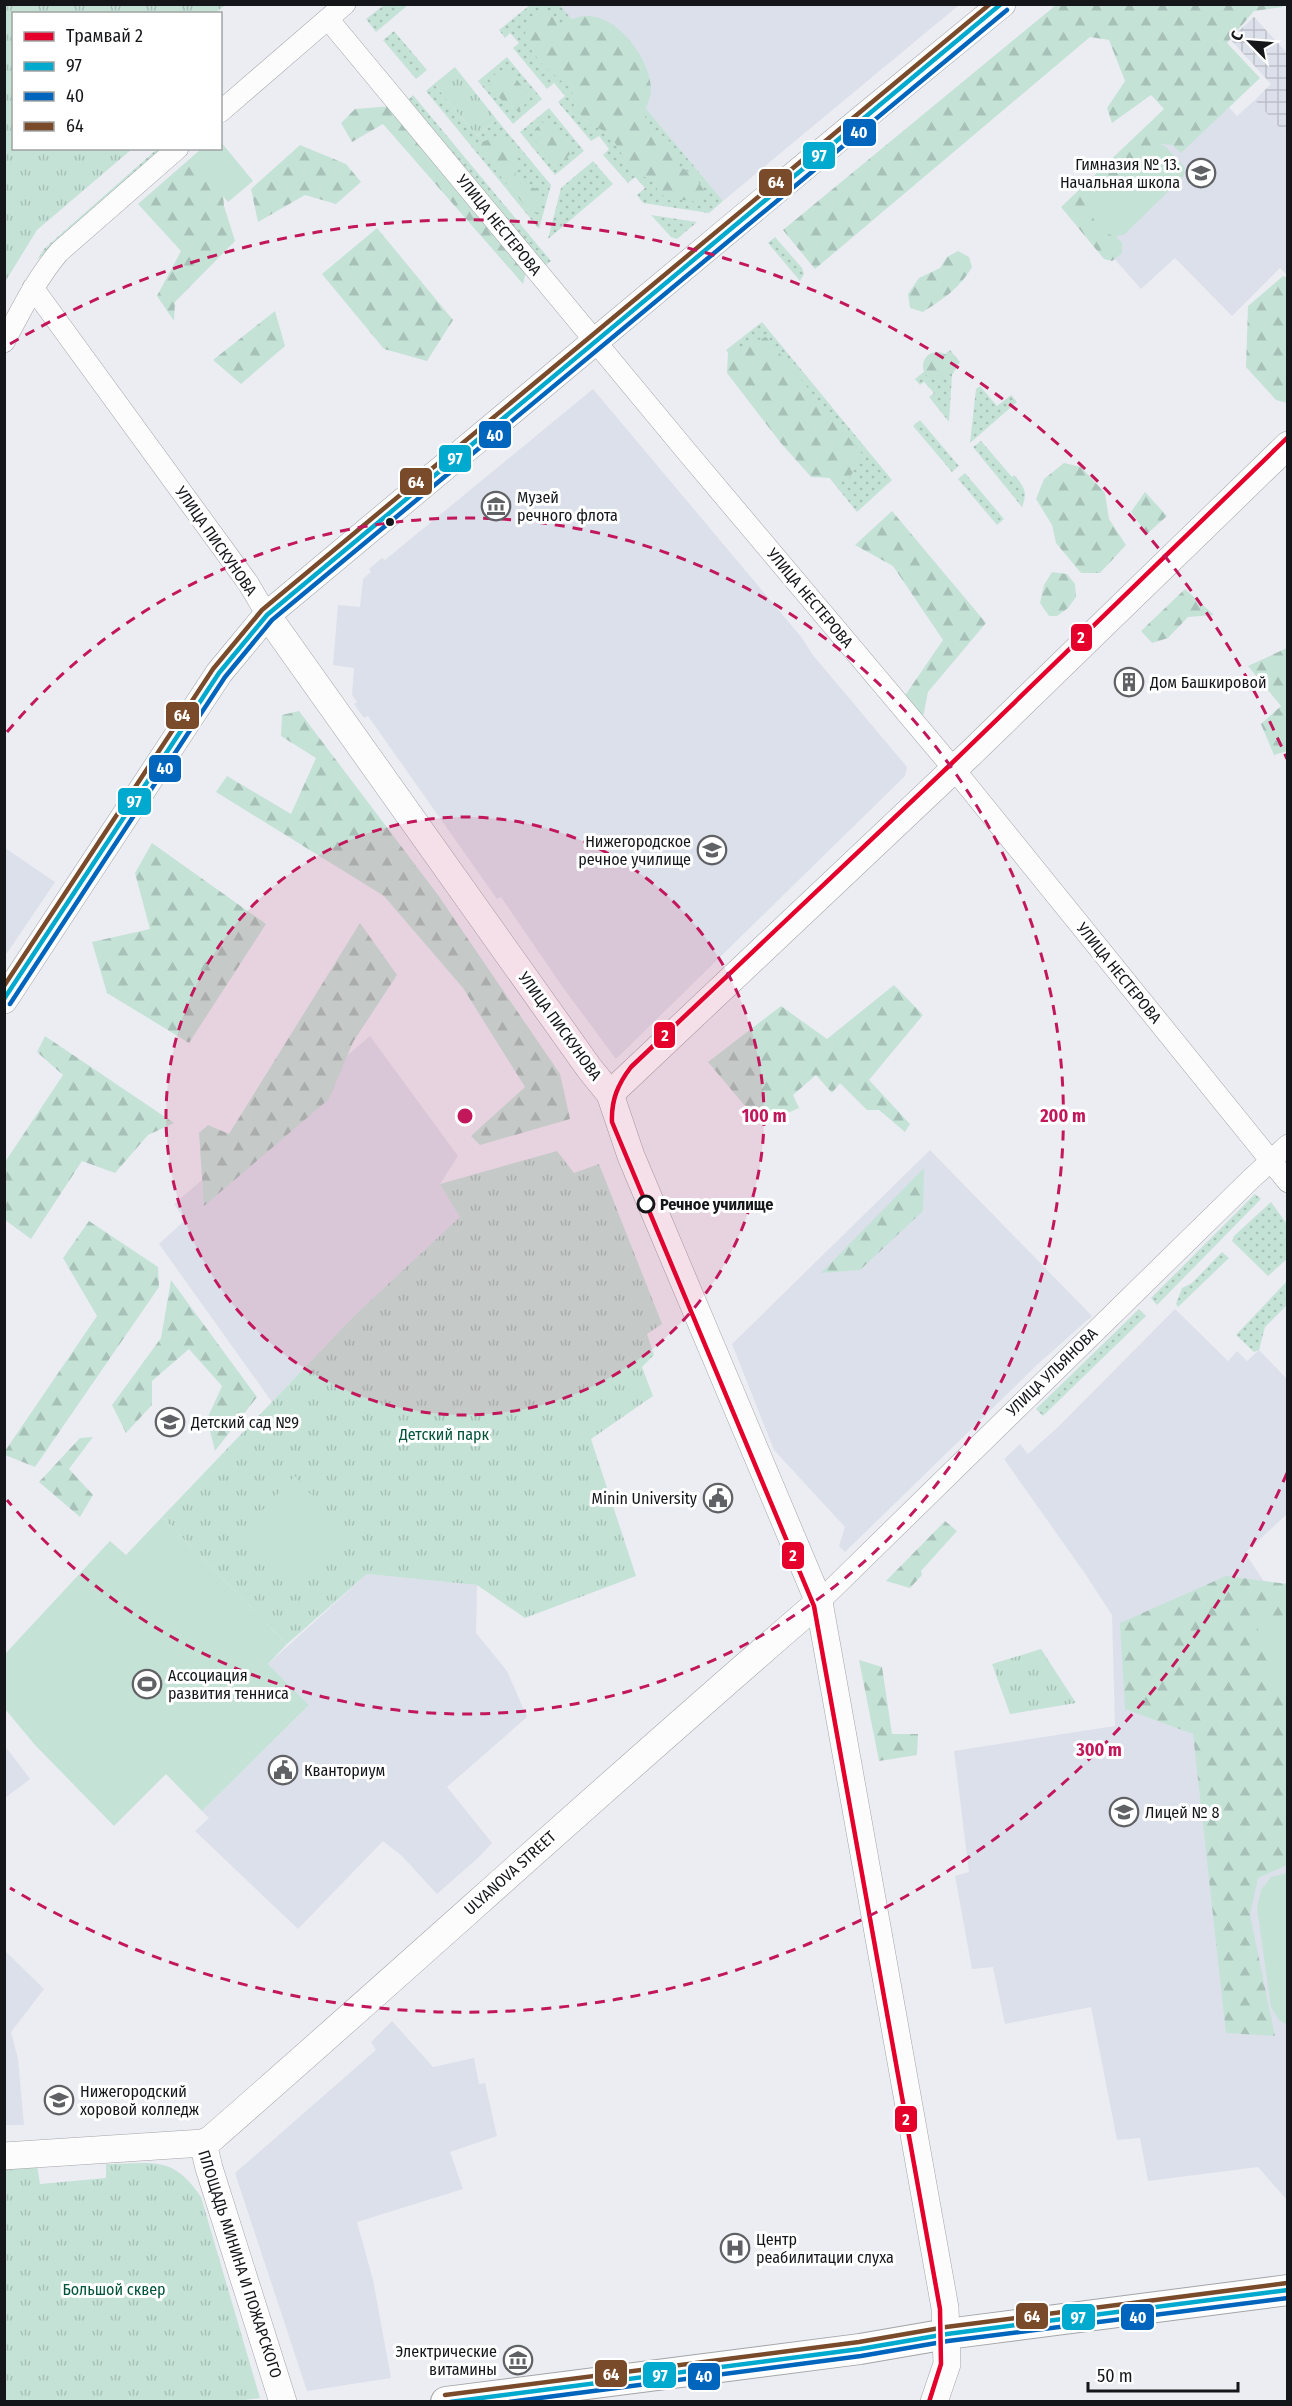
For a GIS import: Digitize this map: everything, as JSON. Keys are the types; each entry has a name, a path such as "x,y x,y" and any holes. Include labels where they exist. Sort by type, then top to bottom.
{"main road":[{"path":"446,2402 860,2349 947,2334 1287,2290"}],"street":[{"path":"222,110 345,4"},
{"path":"4,1000 219,673 267,615 1002,4"},
{"name":"УЛИЦА НЕСТЕРОВА","path":"328,19 595,342 954,769 1287,1182"},
{"path":"4,342 44,268 58,252 176,150"},
{"name":"УЛИЦА ПИСКУНОВА","path":"33,288 248,583 267,615 589,1068 610,1094 631,1156 819,1602 943,2297 947,2364 934,2402"},
{"path":"610,1094 954,769 1287,445"},
{"name":"УЛИЦА УЛЬЯНОВА","path":"819,1602 1287,1145"},
{"name":"ULYANOVA STREET","path":"203,2143 211,2139 334,2032 575,1814 819,1602"},
{"name":"ПЛОЩАДЬ МИНИНА И ПОЖАРСКОГО","path":"4,2156 203,2143 212,2179 283,2402"}],"shaded area":[{"path":"560,5 959,5 723,201"},
{"path":"1254,17 1287,53 1287,136 1255,100 1271,84 1230,39"},
{"name":"Гимназия № 13. Начальная школа","path":"1202,78 1237,116 1255,100 1287,136 1287,275 1280,268 1232,316 1175,258 1141,289 1072,211"},
{"path":"593,389 907,767 905,776 616,1059 564,989 501,897 497,899 368,716 364,718 354,704 357,702 352,695 354,668 333,665 338,605 360,607 363,579 371,572 369,569 382,558 385,560"},
{"path":"5,848 55,882 5,956"},
{"path":"370,1036 458,1156 440,1184 461,1217 354,1316 272,1402 159,1244 185,1220 174,1204"},
{"path":"930,1150 1092,1316 1039,1363 845,1552 839,1546 845,1527 774,1450 732,1344"},
{"path":"1175,1309 1228,1361 1237,1351 1247,1361 1259,1350 1288,1380 1287,1514 1245,1553 1273,1595 1287,1582 1287,2200 1258,2167 1148,2181 1140,2138 1117,2140 1091,2007 1005,2024 993,1967 972,1969 955,1876 969,1872 954,1751 1115,1726 1112,1615 1004,1459 1020,1444 1028,1454 1057,1428"},
{"path":"367,1574 477,1585 476,1633 507,1671 527,1717 447,1787 492,1843 480,1856 437,1894 403,1857 383,1841 298,1929 195,1831 209,1818 202,1811 309,1705 268,1664"},
{"path":"5,1746 30,1779 5,1798"},
{"path":"5,1951 44,1989 11,2032 18,2059 24,2125 5,2125"},
{"path":"392,2021 433,2067 474,2058 479,2084 485,2083 497,2136 450,2152 463,2189 357,2222 373,2280 391,2378 307,2391 235,2173 376,2050 371,2042"}],"green space":[{"path":"5,4 225,5 216,12 12,12 12,150 131,150 37,230 5,282"},
{"path":"384,5 408,5 376,32 366,19"},
{"path":"530,5 560,5 723,201 709,213 643,203 637,195 645,188 635,177 628,183 603,155 609,149 599,136 591,141 558,102 565,96 554,83 547,89 513,48 519,43 510,33 505,38 499,30"},
{"path":"1056,5 1282,5 1283,7 1254,11 1227,43 1260,78 1181,153 1172,145 1160,144 1091,208 1122,243 1122,253 1112,261 1104,259 1061,207 1164,109 1151,95 1112,123 1107,108 1125,81 1109,40 1090,37 815,269 783,230"},
{"path":"546,12 555,16 560,25 580,17 598,18 620,30 630,40 649,76 651,91 645,114 648,127 670,142 677,152 679,166 694,175 705,192 696,202 657,193 657,185 629,167 610,134 588,123 574,107 572,90 549,71 534,54 525,36 530,20 537,13"},
{"path":"394,31 427,70 416,79 383,40"},
{"path":"507,57 542,99 513,124 478,81"},
{"path":"455,67 497,120 477,136 434,84"},
{"path":"498,71 512,75 528,95 527,102 519,111 511,111 491,88 490,80"},
{"path":"434,84 477,136 497,120 551,185 539,229 426,91"},
{"path":"413,95 551,261 541,269 405,103"},
{"path":"393,106 527,268 523,284 383,124 352,142 341,123 355,109"},
{"path":"549,108 584,151 555,175 520,132"},
{"path":"548,121 560,131 568,144 570,154 562,163 554,163 535,140 533,132 541,123"},
{"path":"506,139 514,148 518,160 515,176 522,185 538,189 544,200 539,212 532,214 481,151 481,142"},
{"path":"222,143 253,181 228,202 193,161 207,150 222,150"},
{"path":"1158,143 1166,147 1185,168 1184,176 1125,234 1115,237 1102,229 1088,208 1150,147"},
{"path":"300,145 346,164 361,182 336,204 305,195 258,222 251,189"},
{"path":"156,150 164,150 37,260 44,249"},
{"path":"200,150 219,150 224,206 235,241 175,302 174,321 157,296 181,251 138,204"},
{"path":"593,161 613,184 548,239 561,188"},
{"path":"651,215 697,222 677,239 671,237"},
{"path":"377,228 453,320 427,361 384,349 322,274"},
{"path":"775,237 802,268 804,274 800,281 768,243"},
{"path":"958,251 969,257 972,267 962,281 944,298 923,312 910,308 908,294 919,278 940,268 947,257"},
{"path":"1283,276 1288,278 1287,403 1276,400 1246,367 1248,306"},
{"path":"275,311 285,346 241,384 213,360"},
{"path":"762,322 892,480 857,512 726,350"},
{"path":"766,337 863,455 849,479 811,477 780,442 727,373 728,352"},
{"path":"950,350 960,362 952,375 949,422 929,397 934,393 924,382 920,385 915,379"},
{"path":"937,352 947,356 951,366 947,376 937,380 927,376 923,366 927,356"},
{"path":"980,386 997,406 1011,395 1017,402 970,443 976,389"},
{"path":"920,420 959,466 952,472 913,426"},
{"path":"981,441 1012,477 1014,475 1023,486 1025,497 1022,507 973,447"},
{"path":"1064,463 1081,467 1105,493 1109,519 1126,545 1100,573 1081,573 1056,543 1052,525 1036,499 1044,479"},
{"path":"965,473 1004,519 997,525 958,479"},
{"path":"1145,492 1167,516 1147,534 1131,512"},
{"path":"892,511 986,623 928,692 923,717 904,697 943,640 893,566 855,545"},
{"path":"1052,572 1067,574 1075,584 1076,597 1068,608 1057,616 1049,616 1040,603 1044,585"},
{"path":"1185,589 1214,615 1188,617 1168,638 1152,643 1141,631"},
{"path":"1287,648 1287,751 1274,755 1261,724 1281,706 1248,666"},
{"path":"299,711 438,895 560,1074 570,1119 480,1145 471,1136 525,1087 463,988 384,896 216,792 227,776 291,814 316,758 281,736 282,715"},
{"path":"152,843 266,924 189,1043 107,993 92,942 150,929 135,873"},
{"path":"360,923 397,975 353,1042 329,1099 204,1206 199,1133 208,1125 229,1134"},
{"path":"894,985 923,1015 869,1080 910,1124 905,1132 879,1110 867,1110 840,1083 832,1093 816,1075 793,1095 799,1108 761,1125 708,1062 781,1006 827,1039"},
{"path":"45,1036 174,1123 148,1135 115,1173 82,1161 31,1239 5,1220 5,1162 63,1075 37,1052"},
{"name":"Детский парк","path":"557,1151 574,1173 599,1164 662,1324 647,1334 654,1355 642,1367 653,1396 591,1439 636,1576 525,1618 477,1585 367,1574 287,1644 162,1517 354,1316 460,1217 440,1184"},
{"path":"924,1168 923,1211 860,1270 821,1273"},
{"path":"1255,1194 1261,1199 1157,1305 1151,1298"},
{"path":"1271,1202 1287,1224 1288,1258 1268,1276 1232,1241 1234,1236"},
{"path":"89,1221 158,1267 159,1287 35,1467 5,1455 5,1451 97,1316 63,1258"},
{"path":"1222,1252 1229,1258 1178,1307 1176,1304 1182,1288 1192,1283"},
{"path":"171,1280 257,1397 215,1451 207,1419 222,1386 189,1349 152,1381 152,1405 126,1433 112,1405 161,1338"},
{"path":"1287,1281 1287,1305 1265,1327 1259,1350 1254,1352 1236,1335"},
{"path":"1139,1309 1146,1316 1043,1416 1036,1409"},
{"path":"93,1437 69,1469 93,1495 80,1517 39,1482 80,1438"},
{"path":"295,1476 350,1541 289,1590 242,1532"},
{"name":"Ассоциация развития тенниса","path":"162,1517 287,1644 268,1664 309,1705 202,1811 166,1774 114,1826 35,1745 5,1709 5,1654 110,1541 126,1555"},
{"path":"945,1521 957,1531 921,1571 922,1575 910,1588 886,1581"},
{"path":"1226,1576 1287,1584 1287,1865 1258,1878 1250,1915 1275,2036 1226,2033 1193,1734 1125,1709 1120,1623"},
{"path":"1287,1614 1287,1678 1273,1682 1256,1623"},
{"path":"1041,1649 1076,1703 1010,1714 992,1664"},
{"path":"859,1660 882,1667 892,1734 918,1734 917,1755 879,1761"},
{"path":"1288,1873 1287,2025 1279,2020 1271,2007 1257,1908 1261,1890 1271,1877"},
{"name":"Большой сквер","path":"106,2164 160,2164 181,2174 201,2197 260,2398 229,2402 5,2402 5,2168 37,2165 40,2184 106,2178"}],"tram line":[{"name":"2","path":"929,2402 941,2364 940,2309 814,1606 612,1122 614,1099 622,1080 631,1067 950,765 1288,437"}],"transit line":[{"name":"64","path":"4,986 213,669 262,610 990,4"},
{"name":"97","path":"4,999 219,673 267,615 1001,4"},
{"name":"40","path":"10,1004 225,677 272,620 1007,10"},
{"name":"64","path":"445,2395 859,2342 946,2327 1287,2283"},
{"name":"97","path":"450,2402 1288,2290"},
{"name":"40","path":"509,2402 861,2356 948,2341 1288,2298"}],"place":[{"name":"Гимназия № 13. Начальная школа","path":"1201,173"},
{"name":"Музей речного флота","path":"496,506"},
{"name":"Дом Башкировой","path":"1129,682"},
{"name":"Нижегородское речное училище","path":"712,850"},
{"name":"Речное училище","path":"646,1204"},
{"name":"Детский сад №9","path":"170,1422"},
{"name":"Minin University","path":"718,1498"},
{"name":"Ассоциация развития тенниса","path":"147,1684"},
{"name":"Кванториум","path":"283,1770"},
{"name":"Лицей № 8","path":"1124,1812"},
{"name":"Нижегородский хоровой колледж","path":"59,2100"},
{"name":"Центр реабилитации слуха","path":"735,2248"},
{"name":"Электрические витамины","path":"518,2360"}]}
